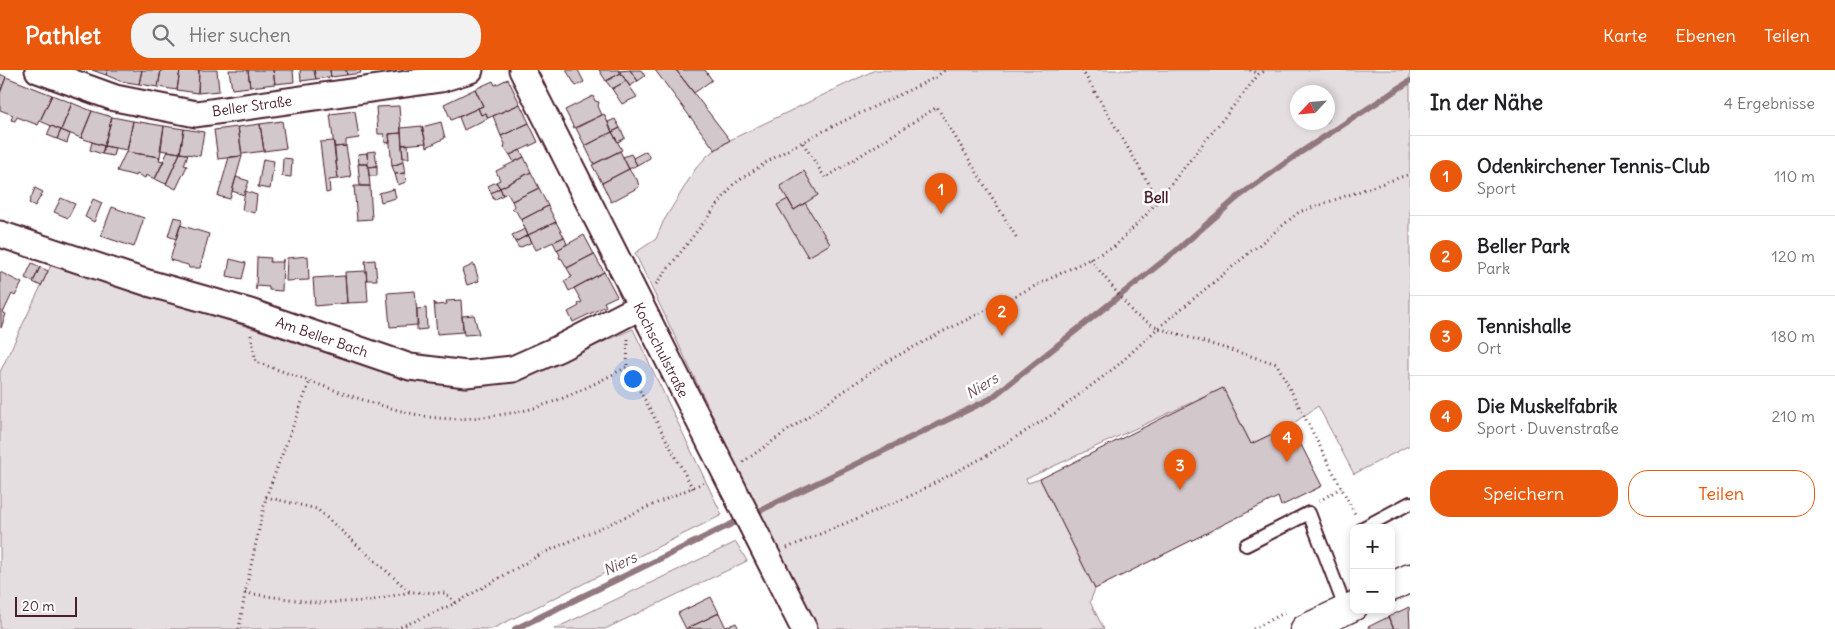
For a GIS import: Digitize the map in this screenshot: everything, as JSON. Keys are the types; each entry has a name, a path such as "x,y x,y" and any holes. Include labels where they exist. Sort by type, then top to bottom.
{"main road":[{"path":"1395,585 1410,578"},
{"path":"1305,629 1350,608"}],"street":[{"name":"Beller Straße","path":"38,70 115,98 196,114 441,79 470,70"},
{"name":"Kochschulstraße","path":"522,70 632,311 723,471 804,629"},
{"name":"Am Beller Bach","path":"0,234 148,284 250,312 410,367 466,374 513,369 558,349 632,311"}],"lane":[{"path":"1361,524 1410,503"},
{"path":"1246,545 1309,513 1350,608"}],"path":[{"path":"674,261 733,185 803,143 936,77 945,70"},
{"path":"1082,70 1158,199"},
{"path":"1250,70 1260,74"},
{"path":"396,629 456,603 543,553 693,489 739,464 884,363 940,333 1114,247 1142,220 1260,74 1267,70"},
{"path":"803,143 825,178 937,108 1018,240"},
{"path":"768,556 910,496 984,457 1055,413 1117,366 1158,328 1299,212 1410,174"},
{"path":"1090,259 1135,315 1158,328 1277,364 1361,524"},
{"path":"632,311 627,367 693,489"},
{"path":"240,629 245,592 266,496 310,381"},
{"path":"1312,505 1341,488"},
{"path":"266,496 317,509 410,592"},
{"path":"245,592 318,603 369,601 410,592 444,593 456,603"}],"shaded area":[{"path":"875,70 1410,70 1410,445 1354,474 1318,406 1291,425 1251,444 1223,388 1026,479 1028,483 1040,479 1095,589 1090,602 1104,629 819,629 748,490 635,253 656,239 663,222 696,168 708,155 732,139"},
{"path":"52,263 386,372 521,378 633,329 722,515 492,629 0,629 0,372"},
{"path":"736,542 747,561 605,629 554,629"}],"building":[{"path":"92,70 108,70 106,75"},
{"path":"108,70 142,70 139,84 120,81 106,75"},
{"path":"142,70 161,70 158,87 139,84"},
{"path":"161,70 180,70 177,90 158,87"},
{"path":"180,70 199,70 198,93 177,90"},
{"path":"199,70 217,70 219,91 198,93"},
{"path":"229,70 248,70 250,87 232,89"},
{"path":"248,70 273,70 275,84 250,87"},
{"path":"273,70 293,70 294,82 275,84"},
{"path":"300,70 314,70 316,79 301,81"},
{"path":"314,70 330,70 331,77 316,79"},
{"path":"330,70 346,70 347,75 331,77"},
{"path":"346,70 360,70 361,73 347,75"},
{"path":"566,70 578,70 584,82 576,86"},
{"path":"599,70 619,70 621,73 606,81"},
{"path":"630,70 638,81 630,86 619,71"},
{"path":"630,70 641,70 645,76 638,81"},
{"path":"655,70 676,70 730,140 715,150"},
{"path":"676,70 705,70 712,80 694,93"},
{"path":"621,73 626,81 612,89 606,81"},
{"path":"0,74 6,77 0,93"},
{"path":"6,77 52,95 38,125 17,117 15,121 11,120 13,115 0,110 0,93"},
{"path":"508,79 520,104 488,118 486,113 481,115 478,108 483,106 475,89 493,81 495,85"},
{"path":"626,81 637,97 622,104 612,89"},
{"path":"475,89 483,106 451,120 444,104"},
{"path":"52,95 72,103 61,130 40,121"},
{"path":"593,96 595,101 599,102 598,106 602,115 574,128 565,110"},
{"path":"72,103 92,111 81,138 61,130"},
{"path":"520,104 529,123 501,136 493,116"},
{"path":"399,106 401,133 389,134 390,142 385,143 384,134 378,134 376,107"},
{"path":"478,108 481,115 486,113 488,118 464,130 459,117"},
{"path":"92,111 112,117 104,146 81,138"},
{"path":"355,111 359,138 346,140 346,146 334,147 330,114"},
{"path":"604,114 612,132 585,146 576,128"},
{"path":"112,117 133,121 127,150 104,146"},
{"path":"615,119 620,128 612,132 608,122"},
{"path":"133,121 164,126 160,157 127,152"},
{"path":"282,121 286,148 264,151 260,124"},
{"path":"441,122 445,138 427,147 422,127"},
{"path":"529,123 538,142 510,155 504,148 505,144 501,136"},
{"path":"260,124 264,151 242,154 238,127"},
{"path":"51,126 61,130 57,139 47,135"},
{"path":"164,126 184,129 180,153 160,150"},
{"path":"422,126 426,143 402,145 401,128"},
{"path":"238,127 242,156 218,159 214,130"},
{"path":"620,128 625,138 618,142 612,132"},
{"path":"184,129 204,132 200,156 180,153"},
{"path":"61,130 70,134 67,143 57,139"},
{"path":"612,132 622,150 594,164 585,146"},
{"path":"401,133 403,162 392,166 389,134"},
{"path":"334,141 338,179 329,180 330,192 326,193 320,142"},
{"path":"92,142 104,146 102,154 90,150"},
{"path":"408,144 409,158 403,158 402,145"},
{"path":"104,146 115,148 113,156 102,154"},
{"path":"346,146 351,177 338,179 334,147"},
{"path":"520,150 524,157 514,162 510,155"},
{"path":"168,151 180,153 166,184 155,179"},
{"path":"375,151 377,166 368,167 367,152"},
{"path":"620,151 629,169 602,183 592,165"},
{"path":"646,151 650,158 637,165 633,158"},
{"path":"126,152 160,157 159,160 164,161 155,179 146,175 145,178 137,174 136,176 117,171"},
{"path":"180,153 188,154 184,165 187,166 176,189 166,184"},
{"path":"367,153 368,164 359,164 358,154"},
{"path":"631,154 637,165 629,169 623,157"},
{"path":"242,156 230,199 218,196 229,157"},
{"path":"524,157 531,172 500,188 496,182 500,180 496,171"},
{"path":"283,158 292,159 291,177 282,176"},
{"path":"263,159 274,161 270,189 258,187"},
{"path":"403,162 405,173 395,174 392,166"},
{"path":"358,164 368,164 370,186 360,186"},
{"path":"377,166 377,176 369,176 368,167"},
{"path":"629,169 637,179 639,187 611,202 602,183"},
{"path":"804,171 818,195 794,210 780,186"},
{"path":"531,172 539,188 512,201 507,193 503,195 500,188"},
{"path":"405,173 406,182 398,185 395,174"},
{"path":"236,177 249,181 244,195 232,191"},
{"path":"496,182 500,188 491,193 488,186"},
{"path":"354,186 370,186 372,219 357,220"},
{"path":"35,188 43,192 35,206 29,203"},
{"path":"500,188 503,195 494,200 491,193"},
{"path":"539,188 548,206 521,220 516,211 512,209 514,206 512,201"},
{"path":"394,189 396,198 381,202 379,193"},
{"path":"245,191 257,195 255,213 242,210"},
{"path":"61,198 75,204 68,218 54,212"},
{"path":"93,199 102,203 94,222 85,217"},
{"path":"788,199 794,210 805,203 830,244 808,257 777,205"},
{"path":"548,206 556,222 528,235 521,220"},
{"path":"112,207 144,218 134,247 101,236"},
{"path":"174,217 183,219 176,239 168,236"},
{"path":"556,222 564,237 536,250 528,235"},
{"path":"180,225 209,234 200,268 189,268 188,265 170,260"},
{"path":"525,229 528,235 515,242 512,235"},
{"path":"528,235 532,242 519,248 515,242"},
{"path":"584,235 594,254 567,268 562,259 559,258 560,255 557,250"},
{"path":"564,237 567,244 557,250 553,242"},
{"path":"594,254 604,272 569,291 564,281 572,277 567,268"},
{"path":"308,256 309,280 286,281 287,258"},
{"path":"257,257 271,258 270,262 283,262 282,291 256,286"},
{"path":"230,259 246,263 242,279 227,276"},
{"path":"375,260 377,280 367,280 365,261"},
{"path":"32,263 40,267 33,282 25,278"},
{"path":"474,264 479,281 467,285 462,270"},
{"path":"40,267 48,271 41,286 33,282"},
{"path":"366,271 368,302 347,303 345,272"},
{"path":"0,272 22,283 15,296 12,294 3,313 6,314 1,328"},
{"path":"604,272 617,296 604,302 606,306 573,322 568,312 579,306 578,304 582,302 574,288"},
{"path":"345,276 347,303 315,306 313,278"},
{"path":"415,291 418,325 390,327 387,293"},
{"path":"461,300 463,332 437,334 434,302 436,305 447,304 446,301"},
{"path":"426,308 427,329 417,330 417,309"},
{"path":"474,315 479,334 464,335 462,316"},
{"path":"1223,388 1251,444 1291,425 1322,486 1281,506 1278,497 1095,589 1040,479"},
{"path":"711,597 719,613 686,629 678,613"},
{"path":"1409,607 1410,629 1394,629 1388,617"},
{"path":"719,613 726,628 686,629"},
{"path":"1388,617 1394,629 1368,629 1368,627"},
{"path":"736,623 739,629 724,629 726,627"}],"waterway":[{"name":"Niers","path":"753,514 990,399 1176,251 1238,197 1298,154 1410,81"},
{"name":"Niers","path":"515,629 744,518"}],"place":[{"name":"Odenkirchener Tennis-Club","path":"941,214"},
{"name":"Beller Park","path":"1002,336"},
{"name":"Die Muskelfabrik","path":"1287,462"},
{"name":"Tennishalle","path":"1180,490"}],"district":[{"name":"Bell","path":"1156,198"}]}
